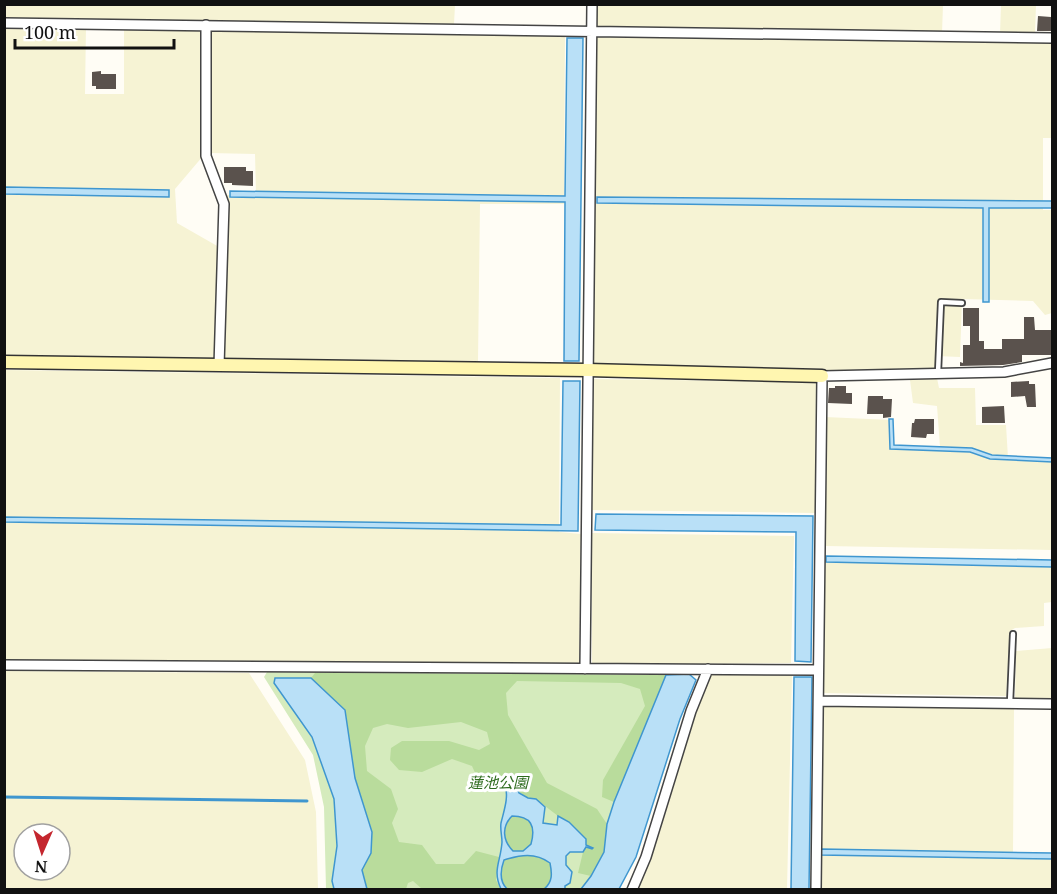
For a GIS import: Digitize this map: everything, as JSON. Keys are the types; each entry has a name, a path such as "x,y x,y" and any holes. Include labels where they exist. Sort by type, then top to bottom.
{"street":[{"path":"585,669 592,4"},
{"path":"4,23 1053,38"},
{"path":"206,25 206,156 224,204 219,366"},
{"path":"4,363 588,370 822,376 1004,372 1053,363"},
{"path":"816,890 822,376"},
{"path":"4,665 818,670"},
{"path":"632,890 646,857 692,711 708,669"},
{"path":"819,701 1053,704"}],"lane":[{"path":"938,373 941,302 962,303"},
{"path":"1011,703 1013,634"}],"shaded area":[{"path":"5,4 455,5 454,24 5,19"},
{"path":"596,5 943,5 942,33 596,27"},
{"path":"1001,5 1036,5 1035,34 1000,34"},
{"path":"5,26 86,26 85,94 124,94 124,27 203,29 203,156 175,189 177,223 219,247 216,360 5,356"},
{"path":"210,29 565,34 564,204 480,204 478,362 222,359 227,195 256,193 255,154 210,153"},
{"path":"596,35 1052,41 1052,138 1043,138 1043,210 1052,210 1052,313 1045,315 1033,301 962,299 960,357 936,356 936,370 909,372 592,364"},
{"path":"5,370 560,378 559,532 581,534 579,665 5,660"},
{"path":"937,378 939,388 975,388 976,425 1006,425 1008,458 1052,459 1052,550 826,546 825,417 891,420 892,446 940,447 937,406 913,403 910,380"},
{"path":"593,379 816,382 815,513 592,510"},
{"path":"592,533 794,536 791,663 592,665"},
{"path":"823,560 1052,564 1052,602 1044,603 1044,626 1015,628 1010,631 1006,696 823,693"},
{"path":"1052,648 1052,699 1015,698 1016,651"},
{"path":"5,671 249,673 305,760 316,812 318,889 5,889"},
{"path":"711,675 792,675 787,889 636,890 649,859 695,715"},
{"path":"822,704 1014,707 1013,854 1052,855 1052,889 820,890"}],"green space":[{"name":"蓮池公園","path":"267,672 666,675 614,802 607,824 604,852 581,890 367,889 355,778 274,683 312,737 334,799 337,846 332,881 334,889 326,889 324,807 313,755 264,677"},
{"path":"315,673 666,675 614,802 602,797 603,780 645,706 640,689 621,683 517,681 506,693 508,715 547,783 597,809 607,824 604,852 591,876 578,873 585,847 593,848 586,845 586,839 569,822 536,799 528,798 519,792 510,782 481,786 472,766 452,759 422,772 399,770 390,760 391,748 402,741 449,741 479,750 490,744 487,732 461,722 408,728 387,724 373,728 365,746 367,771 391,789 398,809 392,823 399,842 422,845 436,864 464,864 476,851 499,857 496,880 501,890 422,889 413,881 408,883 406,889 367,889 361,870 371,853 372,832 355,778 345,710 311,678"},
{"path":"512,816 528,820 532,827 531,844 523,851 513,851 505,838 506,825"},
{"path":"534,855 550,863 551,877 547,886 544,889 507,889 502,883 501,876 504,860 517,856"}],"water":[{"path":"567,38 583,38 579,361 564,361 565,202 230,197 230,191 565,196"},
{"path":"5,187 169,190 169,197 5,194"},
{"path":"597,197 1052,201 1052,208 989,208 989,302 983,302 983,208 597,203"},
{"path":"563,381 580,381 578,531 5,522 5,517 561,525"},
{"path":"889,419 893,419 894,445 972,448 992,455 1052,458 1052,462 990,459 970,452 890,449"},
{"path":"596,514 813,516 811,662 795,661 796,532 595,530"},
{"path":"826,556 1052,560 1052,567 826,562"},
{"path":"689,674 696,680 680,719 636,857 619,889 581,889 604,852 607,824 614,802 666,675"},
{"path":"794,677 812,677 809,889 791,889"},
{"path":"275,678 311,678 345,710 355,778 372,832 371,853 362,870 367,889 334,889 332,881 337,846 334,799 312,737 274,683"},
{"path":"515,783 519,793 536,799 545,807 543,823 557,825 558,816 569,822 586,839 586,845 593,848 586,847 583,852 570,852 566,856 566,865 572,872 570,883 565,886 565,889 544,889 551,877 550,863 539,857 527,856 504,860 501,876 507,889 501,889 497,871 502,842 501,823 506,799 505,784","holes":["512,816 528,820 533,832 531,844 523,851 513,851 505,838 508,820"]},
{"path":"821,849 1052,853 1052,859 821,855"}],"building":[{"path":"1038,16 1051,17 1051,31 1037,31"},
{"path":"101,71 101,74 116,74 116,89 96,89 96,86 92,86 92,72"},
{"path":"224,167 246,167 246,171 253,171 253,186 224,183"},
{"path":"963,308 979,308 979,341 984,341 984,349 1002,349 1002,339 1024,339 1024,317 1034,317 1035,330 1053,330 1053,355 1022,355 1022,362 1003,365 960,366 960,362 963,363 963,345 970,345 970,326 963,326"},
{"path":"1029,381 1029,384 1035,384 1036,407 1027,407 1025,396 1011,397 1011,382"},
{"path":"835,386 846,386 846,393 852,393 852,404 828,403 829,388 835,388"},
{"path":"868,396 883,396 883,399 892,399 891,417 883,418 883,414 867,414"},
{"path":"1004,406 1005,423 982,423 982,407"},
{"path":"915,419 934,419 934,434 927,434 926,438 911,437 912,423"}],"waterway":[{"path":"4,797 307,801"}]}
